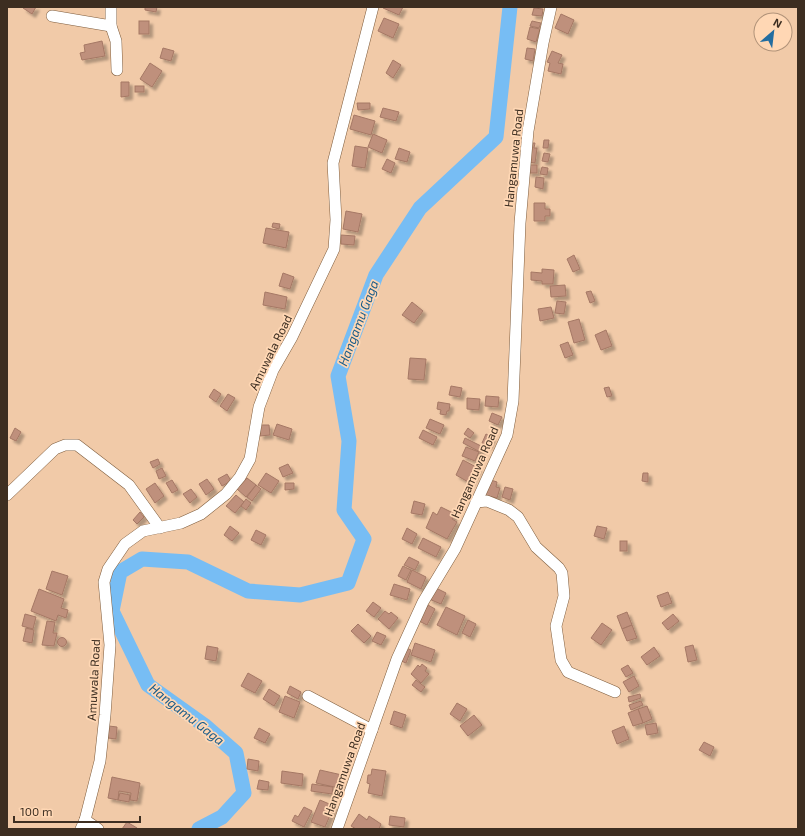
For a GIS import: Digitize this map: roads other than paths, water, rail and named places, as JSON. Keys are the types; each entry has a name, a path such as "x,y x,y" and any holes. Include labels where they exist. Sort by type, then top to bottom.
{"street":[{"path":"111,7 111,26 116,41 117,70"},
{"name":"Amuwala Road","path":"83,825 100,761 105,715 110,645 104,582 108,569 125,544 143,531 180,524 201,514 226,494 240,476 250,458 259,407 273,370 292,337 334,249 336,220 333,163 373,7"},
{"name":"Hangamuwa Road","path":"337,829 397,659 423,602 455,549 507,435 513,401 520,223 528,131 542,43 551,7"},
{"path":"52,16 111,26"},
{"path":"7,495 55,449 65,445 77,445 129,484 160,528"},
{"path":"476,502 487,500 509,510 518,518 536,547 559,568 562,573 564,596 556,626 561,660 568,672 615,692"},
{"path":"308,696 372,730"},
{"path":"83,825 98,829"}],"waterway":[{"name":"Hangamu Gaga","path":"199,829 222,817 244,793 236,753 204,725 148,685 112,611 120,572 142,559 188,562 248,591 300,595 348,583 364,539 344,510 349,441 338,376 376,275 420,208 496,137 510,7"}]}
